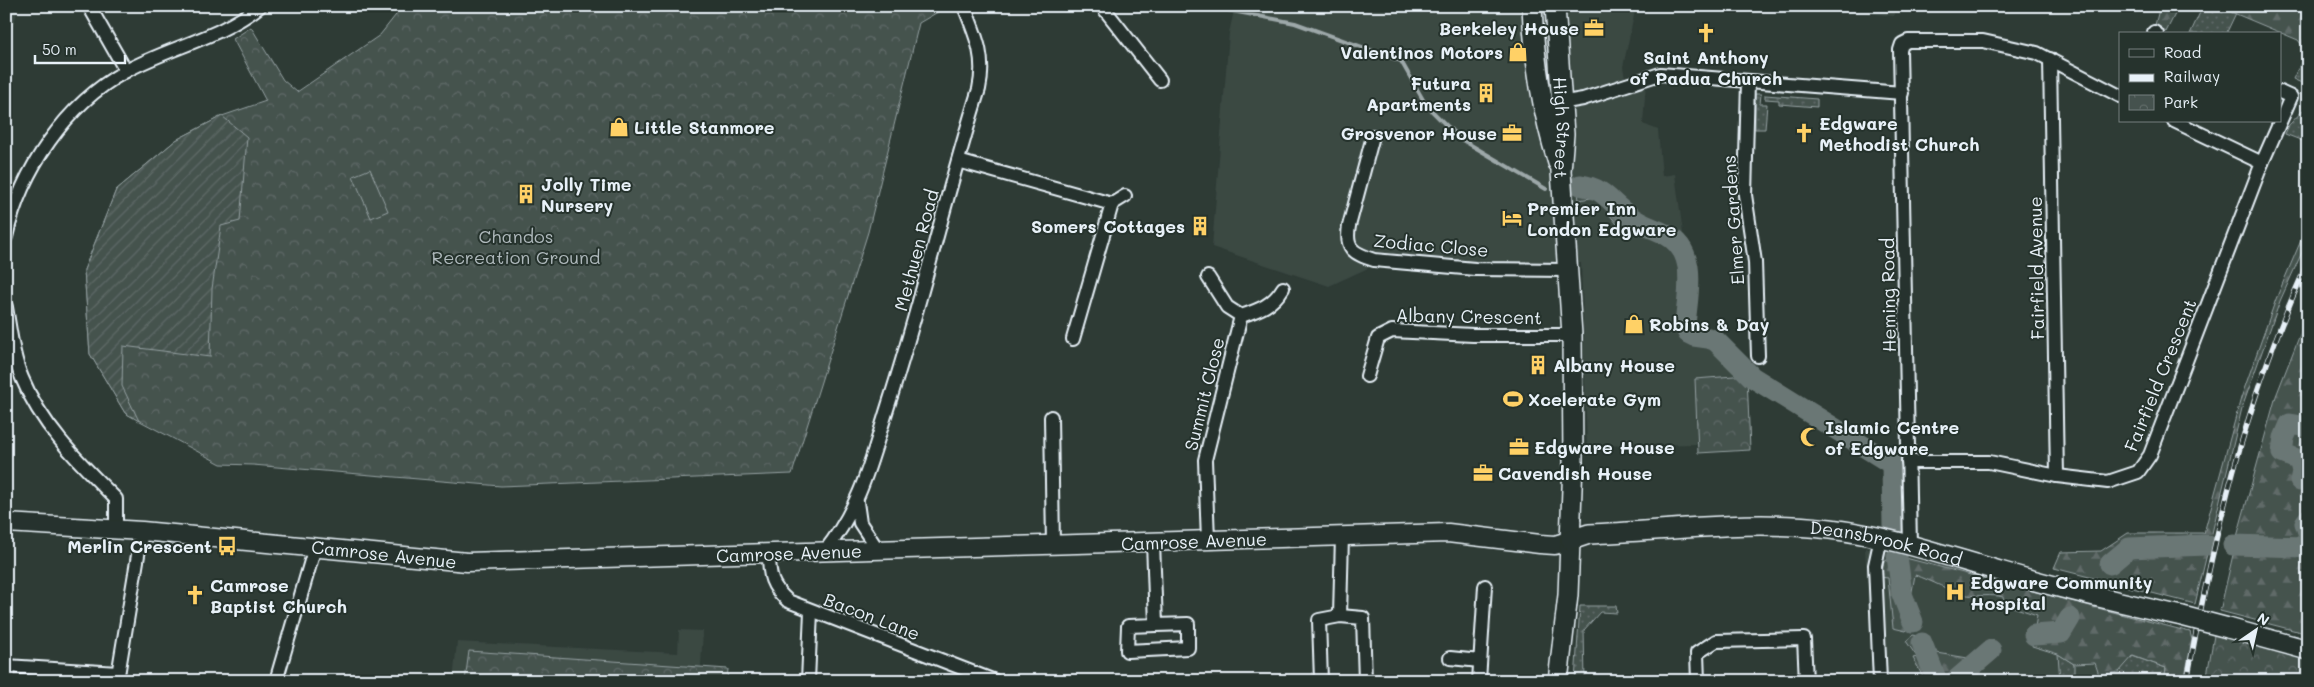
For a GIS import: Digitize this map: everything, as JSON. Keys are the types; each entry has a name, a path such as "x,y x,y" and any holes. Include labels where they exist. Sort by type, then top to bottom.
{"main road":[{"name":"High Street","path":"1532,6 1533,46 1543,106 1561,171"},
{"name":"High Street","path":"1555,6 1564,134 1561,171"},
{"path":"1558,681 1568,595 1572,501 1572,335 1561,171"},
{"name":"Deansbrook Road","path":"1571,540 1589,534 1756,525 1831,529 1910,545 2090,596 2182,616 2308,650"}],"street":[{"path":"89,6 126,71"},
{"path":"6,237 12,198 40,154 84,100 126,71 240,22 260,6"},
{"name":"Methuen Road","path":"825,551 842,530 857,502 911,334 983,74 982,58 964,6"},
{"path":"1102,6 1160,80"},
{"name":"Heming Road","path":"1910,545 1900,50 1902,44 1908,41 1984,41 2037,54 2050,60"},
{"path":"2050,60 2119,95"},
{"name":"Fairfield Avenue","path":"2050,60 2057,476"},
{"path":"1543,106 1562,103 1660,74 1902,93"},
{"name":"Elmer Gardens","path":"1748,82 1745,195 1755,262 1758,356"},
{"name":"Fairfield Crescent","path":"2282,93 2291,97 2282,117"},
{"path":"2176,122 2262,163"},
{"name":"Fairfield Crescent","path":"1908,462 1989,462 2057,476 2108,482 2138,472 2150,455 2262,163 2280,122"},
{"name":"Zodiac Close","path":"1373,136 1349,226 1347,240 1350,248 1362,256 1374,260 1475,269 1567,270"},
{"path":"958,161 1112,204"},
{"path":"1073,340 1112,204 1125,196"},
{"path":"1208,277 1227,307 1241,316 1269,304 1283,288"},
{"path":"6,307 22,378 49,428 86,470 116,499 116,529"},
{"name":"Summit Close","path":"1208,540 1205,460 1241,316"},
{"name":"Albany Crescent","path":"1367,376 1378,338 1392,331 1473,336 1572,335"},
{"path":"1051,417 1053,546"},
{"name":"Methuen Road","path":"857,502 860,524 878,550"},
{"name":"Camrose Avenue","path":"6,523 116,529 467,562 1448,533 1490,536 1555,545 1571,540"},
{"path":"6,666 117,677 142,532"},
{"path":"1340,616 1342,536"},
{"path":"1880,681 1875,565 1881,538"},
{"path":"1153,542 1156,625"},
{"path":"276,681 315,547"},
{"name":"Bacon Lane","path":"769,553 769,572 776,590 788,601 995,681"},
{"path":"1479,681 1485,586"},
{"path":"808,681 811,611"},
{"path":"1321,681 1319,620 1340,616 1364,618 1365,681"},
{"path":"1188,624 1188,648 1127,651 1128,626 1156,625 1188,624"},
{"path":"1698,681 1697,653 1716,641 1804,639 1806,681"},
{"path":"1450,658 1480,661"}],"shaded area":[{"path":"6,6 19,6 6,50"},
{"path":"1235,6 1636,6 1623,67 1627,87 1646,82 1643,124 1658,130 1662,176 1675,174 1683,233 1680,331 1688,338 1714,347 1747,375 1695,379 1698,444 1587,446 1581,263 1368,268 1329,286 1212,247 1229,33"},
{"path":"1804,6 1894,6 1894,16"},
{"name":"Edgware Community Hospital","path":"1865,548 1894,553 2190,632 2181,681 1873,681"},
{"path":"679,630 703,631 700,681 453,681 457,642 678,653"}],"green space":[{"name":"Chandos Recreation Ground","path":"403,6 948,6 919,23 868,232 792,474 501,486 253,465 221,464 125,413 90,354 84,270 116,190 176,140 222,116 266,101 233,39 251,27 283,80 297,92 380,35"},
{"path":"1541,6 1548,6 1554,91 1548,92"},
{"path":"2160,6 2179,6 2166,32 2155,25"},
{"path":"2203,6 2222,6 2236,13 2227,32 2191,32"},
{"path":"2217,6 2308,6 2308,53 2298,40"},
{"path":"2308,51 2308,86 2293,79"},
{"path":"1755,94 1761,94 1760,104 1767,104 1765,129 1755,129"},
{"path":"1765,95 1817,99 1817,107 1779,104 1779,100 1765,99"},
{"path":"2308,105 2308,129 2303,141 2285,134 2289,125"},
{"path":"222,116 247,137 240,221 221,226 212,289 210,357 123,346 122,386 139,421 125,413 90,354 84,270 116,190 176,140"},
{"path":"370,169 388,211 371,218 353,176"},
{"path":"1576,178 1590,181 1643,218 1665,227 1689,250 1690,331 1714,334 1763,379 1781,392 1826,413 1898,462 1898,467 1845,437 1846,433 1764,388 1714,347 1688,338 1680,331 1679,257 1663,241 1646,229 1620,228 1609,214 1609,205 1597,197 1579,200"},
{"path":"2308,224 2308,239 2280,301 2242,408 2195,604 2054,568 2061,552 2101,551 2128,533 2204,533 2241,398 2276,299"},
{"path":"2308,314 2308,634 2220,611 2238,533 2276,396"},
{"path":"1747,375 1750,450 1698,453 1695,379"},
{"path":"1894,555 2190,632 2192,640 2184,681 2164,681 2166,668 2133,656 2119,672 2099,675 2095,663 2074,664 2058,654 2032,646 2037,615 2004,604 2003,597 1967,595 1915,575 1910,602 1918,620 1906,631 1893,628 1888,578 1880,577 1884,562"},
{"path":"1580,606 1616,606 1617,613 1600,612 1584,630 1585,681 1575,681"},
{"path":"2216,624 2308,650 2308,681 2206,681"},
{"path":"1913,635 1928,640 1937,653 1968,658 1993,645 1994,651 1986,663 1973,673 1973,681 1925,681 1913,658 1917,657 1906,641"},
{"path":"469,651 728,669 727,681 465,681"},
{"path":"2058,654 2074,664 2074,676 2106,675 2132,656 2166,668 2164,681 2060,681"}],"waterway":[{"path":"1206,6 1295,23 1401,61 1426,105 1459,138 1546,189"},
{"path":"1580,185 1596,189 1621,210 1642,224 1665,234 1676,242 1683,252 1689,275 1685,326 1688,333 1716,341 1752,377 1892,464 1893,526"},
{"path":"2308,427 2290,424 2284,438 2282,453 2299,460 2302,471 2300,481 2308,481"},
{"path":"2308,519 2305,523 2308,532"},
{"path":"2233,545 2304,547 2308,543"},
{"path":"2110,564 2129,548 2207,545"},
{"path":"1897,556 1902,594 1913,622"},
{"path":"2034,635 2061,633 2070,618"},
{"path":"1922,643 1937,681"},
{"path":"1955,681 1991,650"}],"railway":[{"path":"2187,681 2208,573 2234,467 2267,363 2286,312 2308,262"}],"place":[{"name":"Berkeley House","path":"1594,28"},
{"name":"Saint Anthony of Padua Church","path":"1706,33"},
{"name":"Valentinos Motors","path":"1518,52"},
{"name":"Futura Apartments","path":"1486,93"},
{"name":"Little Stanmore","path":"619,127"},
{"name":"Grosvenor House","path":"1512,133"},
{"name":"Edgware Methodist Church","path":"1804,133"},
{"name":"Jolly Time Nursery","path":"526,194"},
{"name":"Premier Inn London Edgware","path":"1512,218"},
{"name":"Somers Cottages","path":"1200,226"},
{"name":"Robins & Day","path":"1634,324"},
{"name":"Albany House","path":"1538,365"},
{"name":"Xcelerate Gym","path":"1513,399"},
{"name":"Islamic Centre of Edgware","path":"1810,437"},
{"name":"Edgware House","path":"1519,447"},
{"name":"Cavendish House","path":"1483,473"},
{"name":"Merlin Crescent","path":"227,546"},
{"name":"Edgware Community Hospital","path":"1955,592"},
{"name":"Camrose Baptist Church","path":"195,595"}]}
